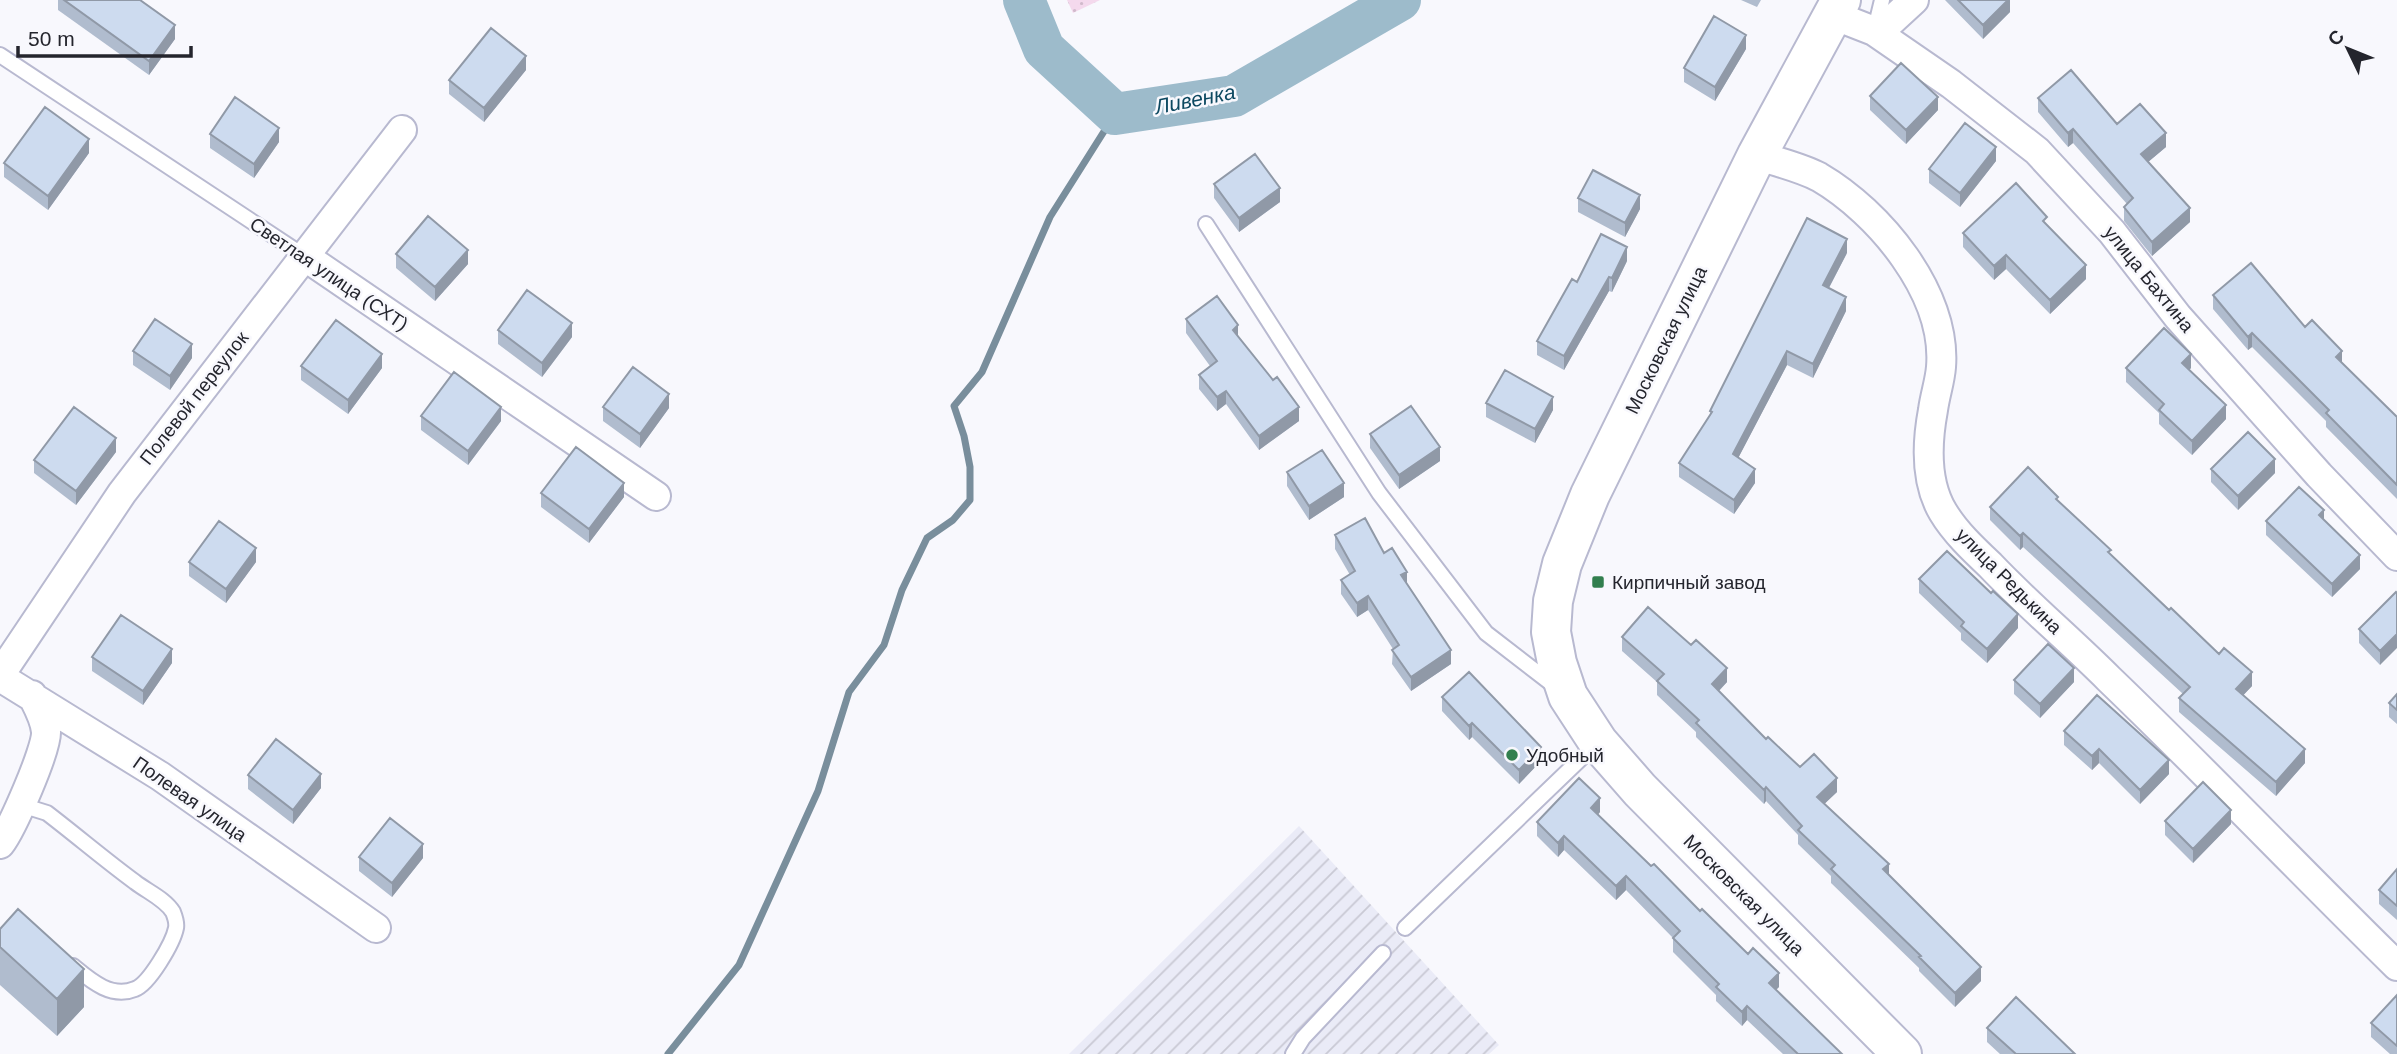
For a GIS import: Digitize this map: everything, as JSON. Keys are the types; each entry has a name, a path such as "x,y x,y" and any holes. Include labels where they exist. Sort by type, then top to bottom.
{"street":[{"path":"1874,31 1889,23 1913,0"},
{"name":"улица Бахтина","path":"1837,8 1951,84 2037,151 2112,232 2178,317 2319,475 2397,556"},
{"name":"Московская улица","path":"1837,8 1756,155 1590,495 1562,564 1553,601 1551,632 1557,663 1568,696 1598,742 1640,790 1902,1054"},
{"name":"Полевой переулок","path":"0,676 122,493 402,130"},
{"name":"улица Редькина","path":"1756,155 1817,176 1851,201 1878,225 1905,257 1922,286 1941,336 1941,367 1930,438 1930,476 1942,511 1966,541 2018,595 2190,757 2397,966"},
{"name":"Светлая улица (СХТ)","path":"304,256 656,496"},
{"name":"Полевая улица","path":"0,676 160,776 376,929"},
{"path":"6,827 45,744 46,731 33,695"}],"lane":[{"path":"1874,31 1882,0"},
{"name":"Светлая улица (СХТ)","path":"0,55 304,256"},
{"name":"Московская улица","path":"1206,224 1387,504 1486,633 1568,696"},
{"path":"1405,928 1598,742"},
{"path":"6,827 31,808 47,813 134,882 162,900 176,920 176,929 159,962 149,977 136,989 111,990 100,987 74,965"},
{"path":"1293,1054 1303,1038 1383,953"}],"shaded area":[{"path":"1067,0 1100,0 1073,13"},
{"path":"1299,826 1499,1045 1489,1054 1069,1054"}],"building":[{"path":"64,0 140,0 175,25 149,61"},
{"path":"1958,0 2008,0 1983,25"},
{"path":"1714,16 1746,35 1715,87 1684,68"},
{"path":"491,28 526,56 484,108 449,80"},
{"path":"1901,63 1938,97 1906,130 1870,96"},
{"path":"2071,70 2117,124 2140,104 2166,133 2141,154 2190,208 2152,242 2124,207 2133,198 2073,129 2068,133 2038,98"},
{"path":"235,97 279,128 254,164 210,134"},
{"path":"45,107 89,139 48,196 4,163"},
{"path":"1965,123 1996,147 1960,193 1929,169"},
{"path":"1255,154 1280,188 1239,218 1214,184"},
{"path":"1593,170 1640,195 1625,223 1578,198"},
{"path":"2016,183 2047,217 2043,221 2086,265 2050,300 2006,255 1994,266 1963,233"},
{"path":"428,216 468,250 435,287 396,254"},
{"path":"1807,218 1847,239 1823,285 1846,297 1813,364 1787,351 1733,454 1755,469 1734,500 1679,463 1712,412 1710,411"},
{"path":"1601,234 1627,247 1612,278 1609,277 1564,356 1537,341 1572,279 1577,282"},
{"path":"2251,263 2305,327 2312,320 2342,351 2336,357 2397,417 2397,485 2326,413 2329,410 2252,333 2248,337 2213,295"},
{"path":"527,290 572,323 542,363 498,330"},
{"path":"1217,296 1238,325 1233,330 1273,380 1277,377 1299,407 1259,436 1226,391 1217,397 1199,375 1217,361 1186,319"},
{"path":"155,319 192,344 170,376 133,351"},
{"path":"336,320 382,354 348,400 301,366"},
{"path":"2164,328 2191,354 2182,363 2226,405 2192,441 2159,410 2164,404 2126,368"},
{"path":"633,367 669,394 640,434 603,407"},
{"path":"1505,370 1553,397 1535,429 1486,403"},
{"path":"454,372 501,407 468,451 421,416"},
{"path":"1411,406 1440,447 1399,475 1370,434"},
{"path":"74,407 116,438 76,491 34,460"},
{"path":"2248,432 2275,459 2238,496 2211,469"},
{"path":"576,447 624,483 589,529 541,493"},
{"path":"1322,450 1344,483 1309,506 1287,472"},
{"path":"2028,467 2058,497 2056,499 2111,550 2108,552 2169,610 2171,608 2219,654 2224,648 2252,672 2236,689 2305,749 2276,782 2179,698 2190,687 2023,533 2020,536 1990,507"},
{"path":"2299,487 2324,510 2319,515 2360,555 2332,584 2266,521"},
{"path":"1365,518 1384,553 1392,548 1407,572 1401,575 1451,650 1411,677 1392,650 1399,645 1368,596 1357,603 1341,580 1355,571 1335,535"},
{"path":"219,521 256,548 226,589 189,562"},
{"path":"1947,551 1991,593 1993,591 2018,614 1987,649 1961,626 1964,622 1919,579"},
{"path":"2396,592 2397,634 2380,651 2359,629"},
{"path":"1648,607 1691,645 1696,640 1727,668 1712,684 1766,739 1768,737 1800,767 1814,754 1837,778 1817,797 1889,864 1883,869 1981,967 1955,993 1919,957 1921,956 1831,869 1835,865 1798,830 1802,826 1766,787 1764,790 1696,723 1699,720 1657,681 1664,674 1622,637"},
{"path":"121,615 172,649 143,691 92,657"},
{"path":"2048,644 2074,668 2040,704 2014,680"},
{"path":"1469,672 1541,747 1519,770 1472,723 1469,726 1442,697"},
{"path":"2397,694 2397,710 2389,703"},
{"path":"2097,695 2169,760 2140,790 2099,749 2092,756 2064,731"},
{"path":"276,739 321,774 293,810 248,775"},
{"path":"1579,778 1600,798 1591,808 1748,954 1753,948 1779,973 1769,983 1842,1054 1798,1054 1747,1006 1742,1012 1716,987 1719,984 1673,938 1680,931 1626,876 1616,886 1564,836 1558,843 1537,822"},
{"path":"2203,782 2231,810 2193,849 2165,821"},
{"path":"390,818 423,844 392,883 359,857"},
{"path":"2397,869 2397,906 2379,890"},
{"path":"18,909 84,969 57,999 0,947 0,929"},
{"path":"2397,995 2397,1046 2371,1023"},
{"path":"2016,997 2075,1054 2016,1054 1987,1028"}],"waterway":[{"name":"Ливенка","path":"1024,0 1044,49 1115,114 1234,96 1400,0"},
{"path":"668,1054 739,965 818,791 849,692 884,645 902,590 927,538 953,520 970,500 970,467 954,406 982,372 1050,217 1115,114"}],"place":[{"name":"Кирпичный завод","path":"1598,582"},
{"name":"Удобный","path":"1512,755"}]}
